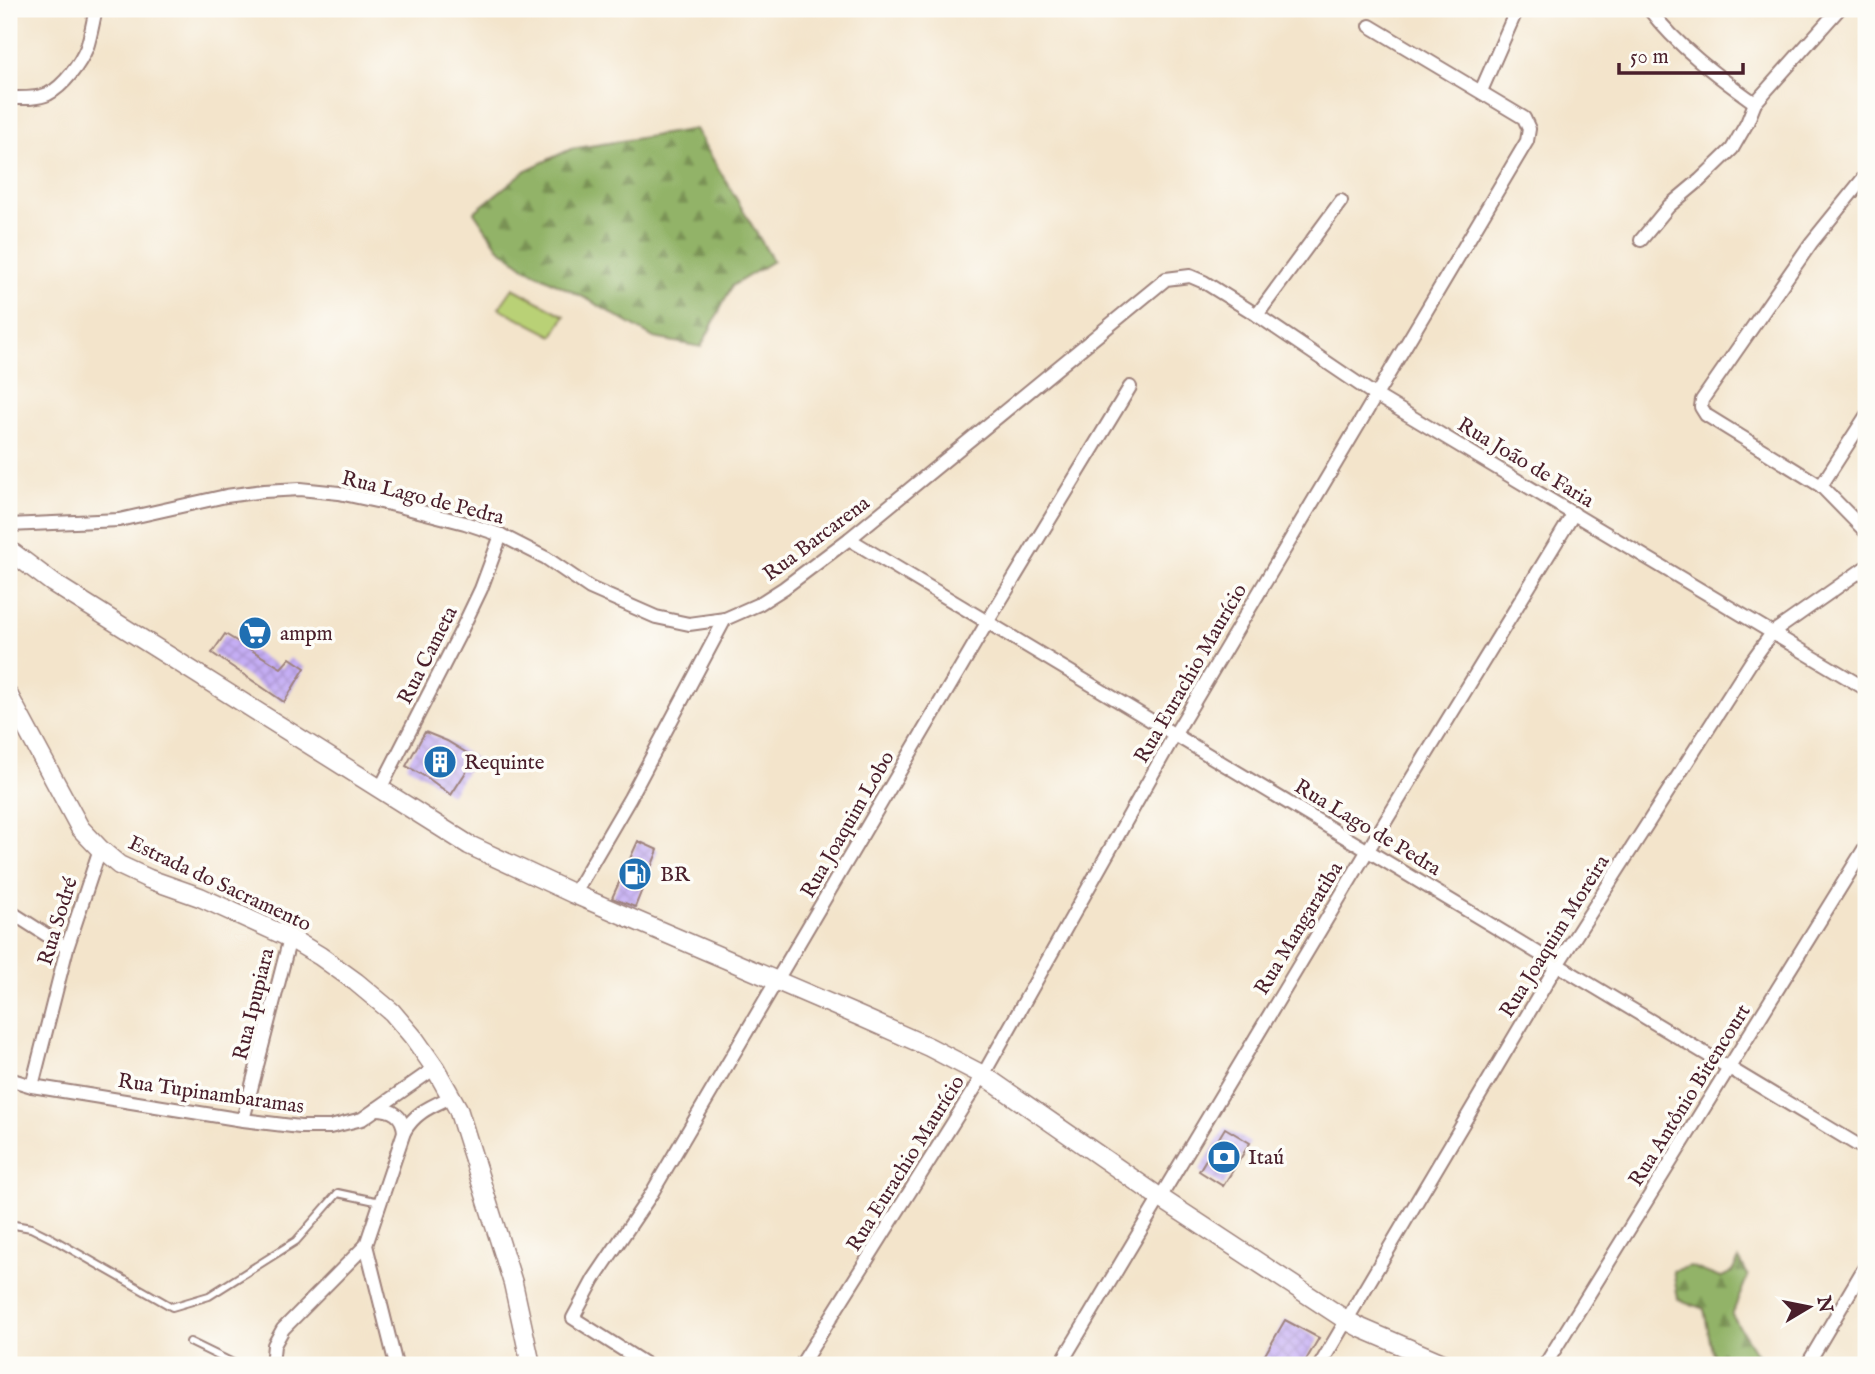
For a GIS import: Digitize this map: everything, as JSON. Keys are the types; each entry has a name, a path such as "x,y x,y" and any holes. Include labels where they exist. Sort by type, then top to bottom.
{"main road":[{"path":"9,550 52,583 469,845 574,894 917,1042 983,1075 1159,1197 1346,1320 1447,1365"},
{"name":"Estrada do Sacramento","path":"9,696 80,828 100,849 119,865 200,897 290,938 329,962 392,1012 414,1038 458,1109 513,1283 531,1365"}],"street":[{"path":"9,98 23,99 47,94 62,82 87,46 96,9"},
{"path":"1370,26 1481,91 1517,9"},
{"path":"1649,9 1661,25 1720,78 1755,103"},
{"path":"1642,240 1669,206 1732,149 1755,103 1839,9"},
{"name":"Rua Eurachio Maurício","path":"801,1365 983,1075 1175,734 1527,141 1529,129 1524,118 1481,91"},
{"path":"1866,175 1811,243 1707,392 1701,407 1706,415 1821,486 1866,532"},
{"path":"1257,315 1341,201"},
{"name":"Rua João de Faria","path":"1166,279 1190,276 1196,278 1257,315 1375,395 1866,689"},
{"name":"Rua Barcarena","path":"725,619 759,604 784,588 849,539 1166,279"},
{"name":"Rua Joaquim Lobo","path":"647,1365 573,1318 594,1279 650,1196 988,621 1130,387"},
{"path":"1821,486 1866,416"},
{"name":"Rua Lago de Pedra","path":"9,525 119,520 226,496 264,491 300,489 339,493 466,523 500,535 546,558 590,588 656,617 689,624 725,619"},
{"name":"Rua Mangaratiba","path":"1060,1365 1368,850 1574,513"},
{"name":"Rua Cameta","path":"380,789 481,589 500,535"},
{"name":"Rua Lago de Pedra","path":"849,539 1866,1150"},
{"name":"Rua Joaquim Moreira","path":"1320,1365 1557,965 1743,674 1772,633 1866,567"},
{"path":"574,894 642,776 725,619"},
{"name":"Rua Antônio Bitencourt","path":"1545,1365 1866,846"},
{"name":"Rua Sodré","path":"32,1086 67,948 100,849"},
{"path":"9,911 67,948"},
{"name":"Rua Ipupiara","path":"243,1120 290,938"},
{"name":"Rua Tupinambaramas","path":"9,1079 32,1086 243,1120 300,1127 330,1127 362,1119 435,1068"},
{"path":"272,1365 274,1345 283,1329 366,1245 409,1123 424,1109 452,1097"},
{"path":"376,1109 389,1109 395,1113 404,1127 404,1132"},
{"path":"366,1245 396,1365"},
{"path":"1807,1365 1866,1265"}],"lane":[{"path":"9,1224 31,1228 53,1238 172,1307 209,1296 296,1241 338,1194 381,1202"},
{"path":"190,1342 237,1365"}],"green space":[{"path":"695,129 773,261 732,286 701,347 654,338 587,299 527,269 498,247 474,212 526,170 571,149"},
{"path":"513,288 565,316 553,336 499,308"},
{"path":"1739,1259 1748,1275 1732,1315 1761,1365 1720,1365 1712,1352 1704,1309 1678,1299 1673,1271 1690,1266 1720,1278 1732,1272"}],"building":[{"path":"225,634 281,668 290,658 305,668 284,702 212,653"},
{"name":"Requinte","path":"425,732 447,741 475,758 451,795 406,766"},
{"name":"BR","path":"638,841 658,850 635,907 612,898"},
{"name":"Itaú","path":"1225,1128 1250,1143 1223,1186 1199,1171"},
{"path":"1285,1320 1319,1338 1303,1365 1259,1365"}],"place":[{"name":"ampm","path":"255,633"},
{"name":"Requinte","path":"440,762"},
{"name":"BR","path":"635,874"},
{"name":"Itaú","path":"1224,1157"}]}
